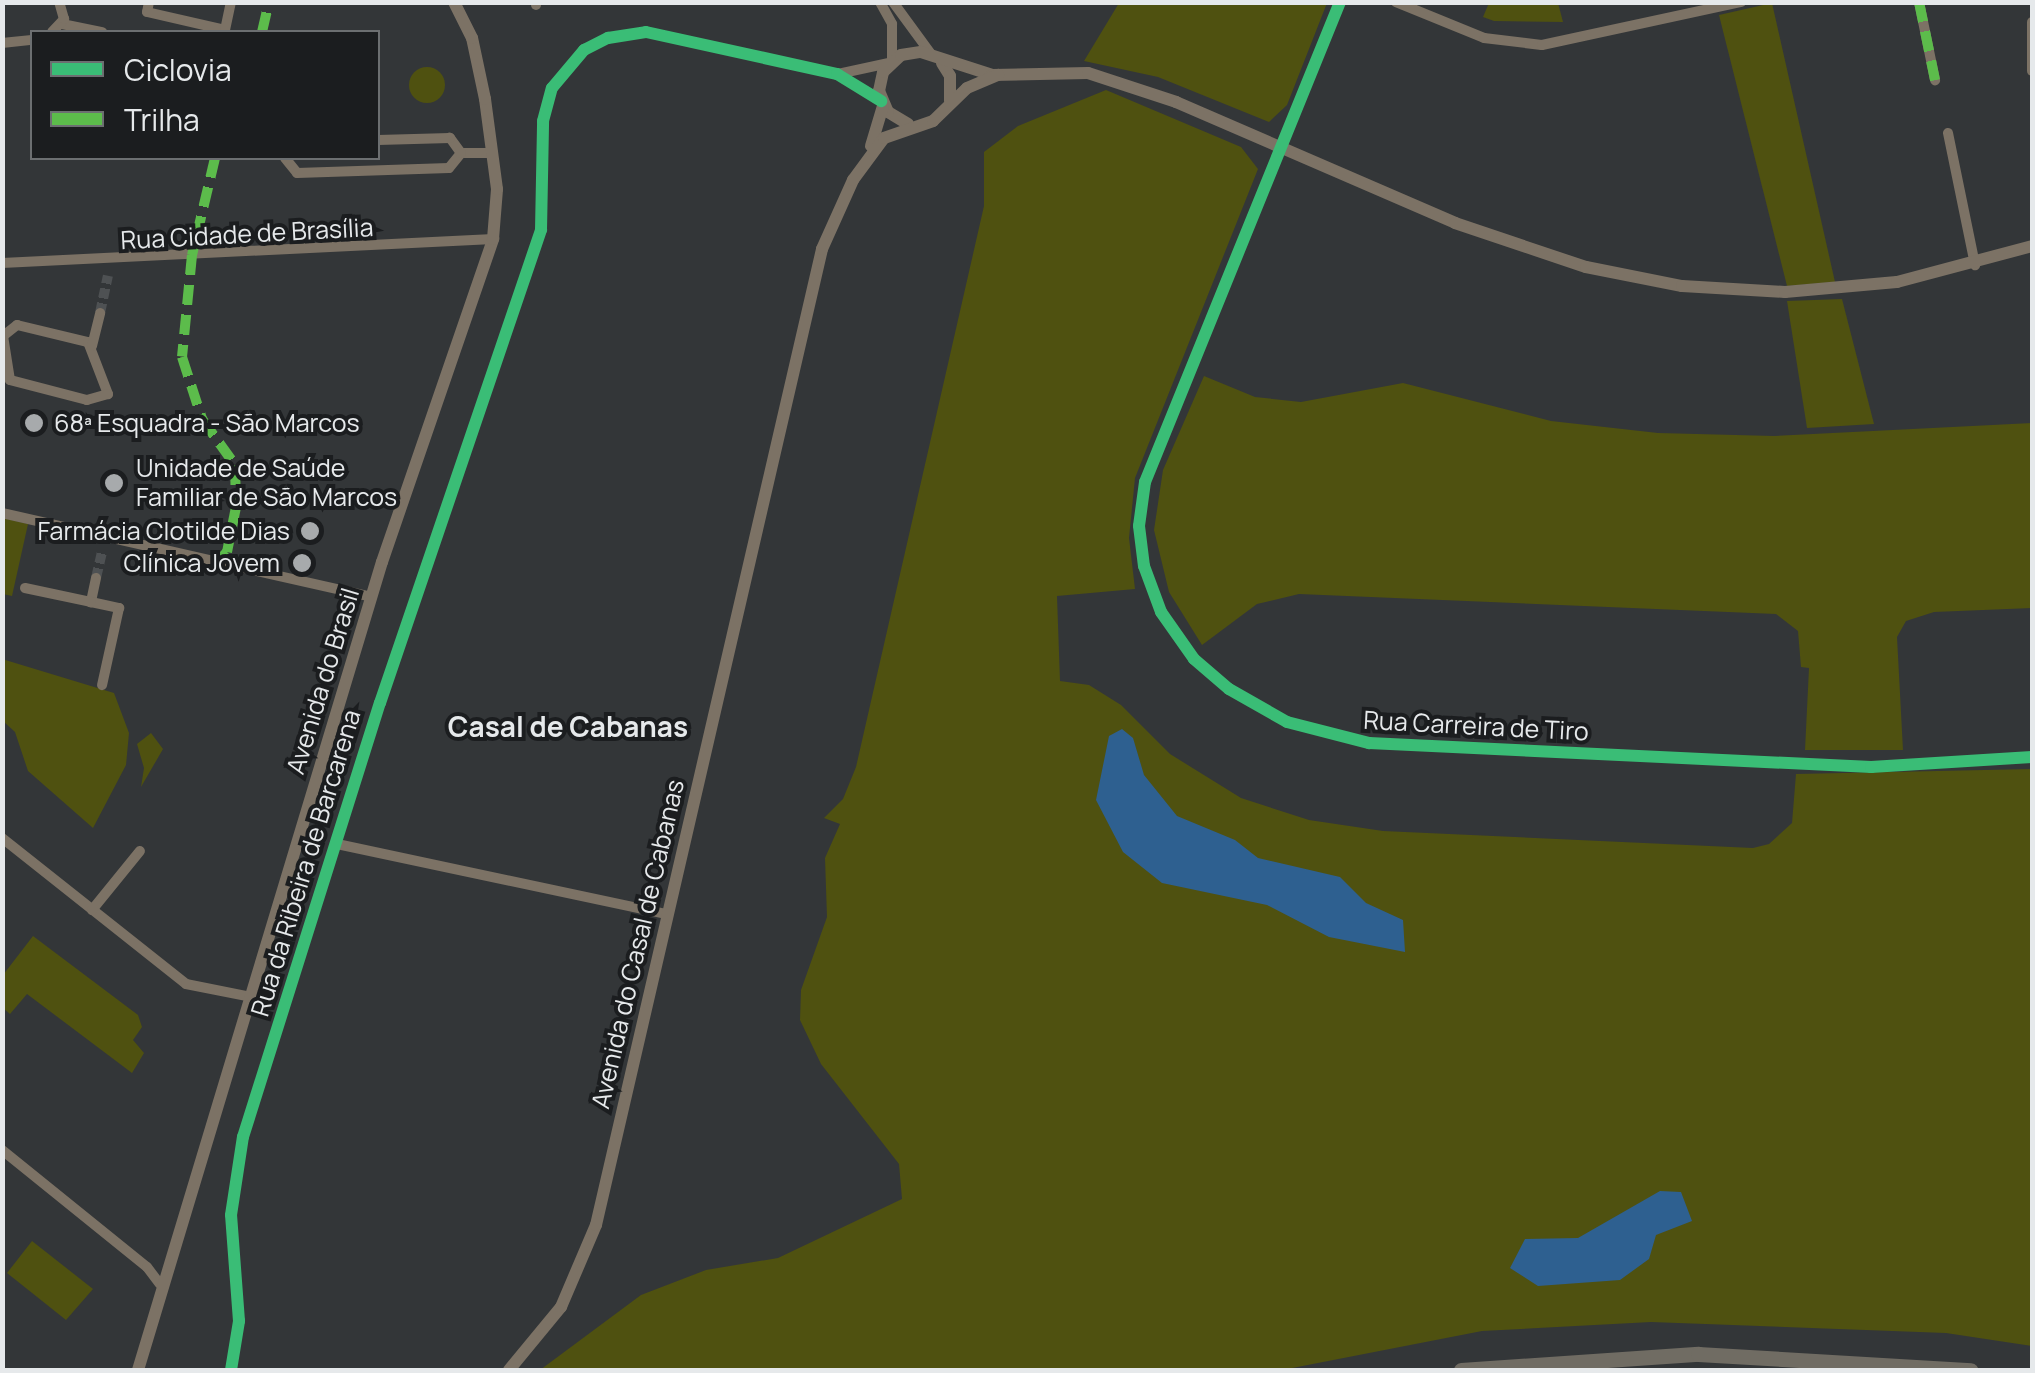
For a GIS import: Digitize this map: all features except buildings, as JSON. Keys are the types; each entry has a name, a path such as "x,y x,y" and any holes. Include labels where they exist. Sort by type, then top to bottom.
{"main road":[{"path":"1462,1370 1698,1354 1971,1370"}],"street":[{"path":"59,2 62,24"},
{"path":"148,2 146,12 194,28 226,30 231,2"},
{"name":"Avenida do Brasil","path":"138,1370 160,1284 371,597 492,239 493,153 478,57 454,2"},
{"path":"837,74 890,62 892,24 880,2"},
{"path":"892,2 950,76 950,101"},
{"name":"Rua Carreira de Tiro","path":"1340,2 1142,494 1141,550 1154,595 1182,645 1215,678 1305,729 1386,745 1872,766 2032,757"},
{"path":"1396,2 1484,38 1542,45 1741,2"},
{"path":"1919,2 1936,80"},
{"path":"2032,22 2032,71"},
{"path":"54,30 62,24 92,30"},
{"name":"Rua da Ribeira de Barcarena","path":"232,1370 240,1321 231,1215 238,1158 489,378 541,230 545,110 573,59 608,38 659,33 837,74"},
{"path":"2,42 30,40"},
{"name":"Avenida do Casal de Cabanas","path":"864,162 882,103 880,81 890,62 911,52 998,75 1108,77 1281,146 1455,223 1586,267 1658,282 1784,292 1897,282 1975,266 2032,246"},
{"path":"837,74 908,124"},
{"name":"Avenida do Casal de Cabanas","path":"509,1370 546,1331 587,1253 813,278 834,215 864,162 884,138 908,124 933,120 950,101 998,75"},
{"path":"1948,134 1975,266"},
{"path":"380,140 450,138 461,153"},
{"path":"461,153 493,153"},
{"path":"287,160 298,173 449,168 461,153"},
{"name":"Rua Cidade de Brasília","path":"2,263 492,239"},
{"path":"108,276 109,260"},
{"path":"92,346 13,325 3,336 7,375 15,383 103,400 110,386 92,346 100,313"},
{"path":"2,513 371,597"},
{"path":"102,551 105,536"},
{"path":"91,602 96,578"},
{"path":"25,588 119,608 102,685"},
{"path":"2,838 186,984 251,997"},
{"name":"Rua da Ribeira de Barcarena","path":"337,844 667,914"},
{"path":"92,910 140,851"},
{"path":"2,1150 147,1266 160,1284"}],"shaded area":[{"path":"1119,2 1327,3 1287,105 1269,122 1158,77 1084,61"},
{"path":"1489,3 1558,3 1563,22 1494,21 1483,17"},
{"path":"1772,3 1835,282 1787,286 1719,15"},
{"path":"427,67 440,72 445,85 440,98 427,103 414,98 409,85 414,72"},
{"path":"1106,90 1241,147 1258,169 1135,478 1129,538 1135,589 1057,596 1060,681 1089,685 1121,705 1170,754 1241,798 1309,820 1383,831 1753,848 1769,844 1792,823 1796,774 2032,769 2032,1346 1946,1333 1651,1322 1482,1331 1282,1370 540,1370 641,1295 706,1270 778,1258 902,1199 899,1164 821,1064 800,1020 801,990 827,917 825,858 840,824 824,818 843,799 856,767 984,206 984,152 1018,126"},
{"path":"1842,299 1874,424 1807,428 1787,301"},
{"path":"1204,376 1255,397 1301,402 1403,383 1551,421 1658,433 1774,436 2032,423 2032,608 1934,612 1906,621 1897,637 1903,750 1805,750 1809,668 1801,667 1798,631 1776,614 1299,594 1257,604 1202,645 1169,592 1154,530 1163,470"},
{"path":"3,518 28,524 12,596 3,594"},
{"path":"2,659 114,693 129,733 126,765 93,828 28,771 15,732 3,721"},
{"path":"151,733 163,749 141,787 144,768 137,744"},
{"path":"33,936 138,1015 142,1027 133,1040 144,1053 132,1073 27,994 10,1014 3,1008 3,975"},
{"path":"32,1241 93,1289 66,1320 7,1273"}],"water":[{"path":"1122,729 1133,738 1144,775 1177,816 1235,840 1258,858 1340,877 1366,903 1403,920 1405,952 1329,937 1267,905 1162,883 1123,852 1096,800 1109,736"},
{"path":"1660,1191 1681,1192 1692,1221 1656,1235 1649,1259 1620,1280 1538,1286 1510,1268 1525,1239 1578,1238"}],"tunnel":[{"path":"100,313 108,276"},
{"path":"96,578 102,551"}],"marked path":[{"path":"262,30 269,2"},
{"path":"1919,2 1935,80"},
{"path":"215,160 192,255 182,357 202,419 235,465 236,507 227,552 218,561"}],"cycle path":[{"path":"1340,2 1145,482 1139,526 1144,566 1161,612 1194,659 1229,689 1287,722 1369,743 1871,767 2032,757"},
{"path":"231,1370 239,1321 231,1215 243,1137 380,703 541,230 543,121 552,88 584,50 608,38 646,32 837,74 881,101"}],"place":[{"name":"68ª Esquadra - São Marcos","path":"34,423"},
{"name":"Unidade de Saúde Familiar de São Marcos","path":"114,483"},
{"name":"Farmácia Clotilde Dias","path":"310,531"},
{"name":"Clínica Jovem","path":"302,563"}],"district":[{"name":"Casal de Cabanas","path":"568,726"}]}
